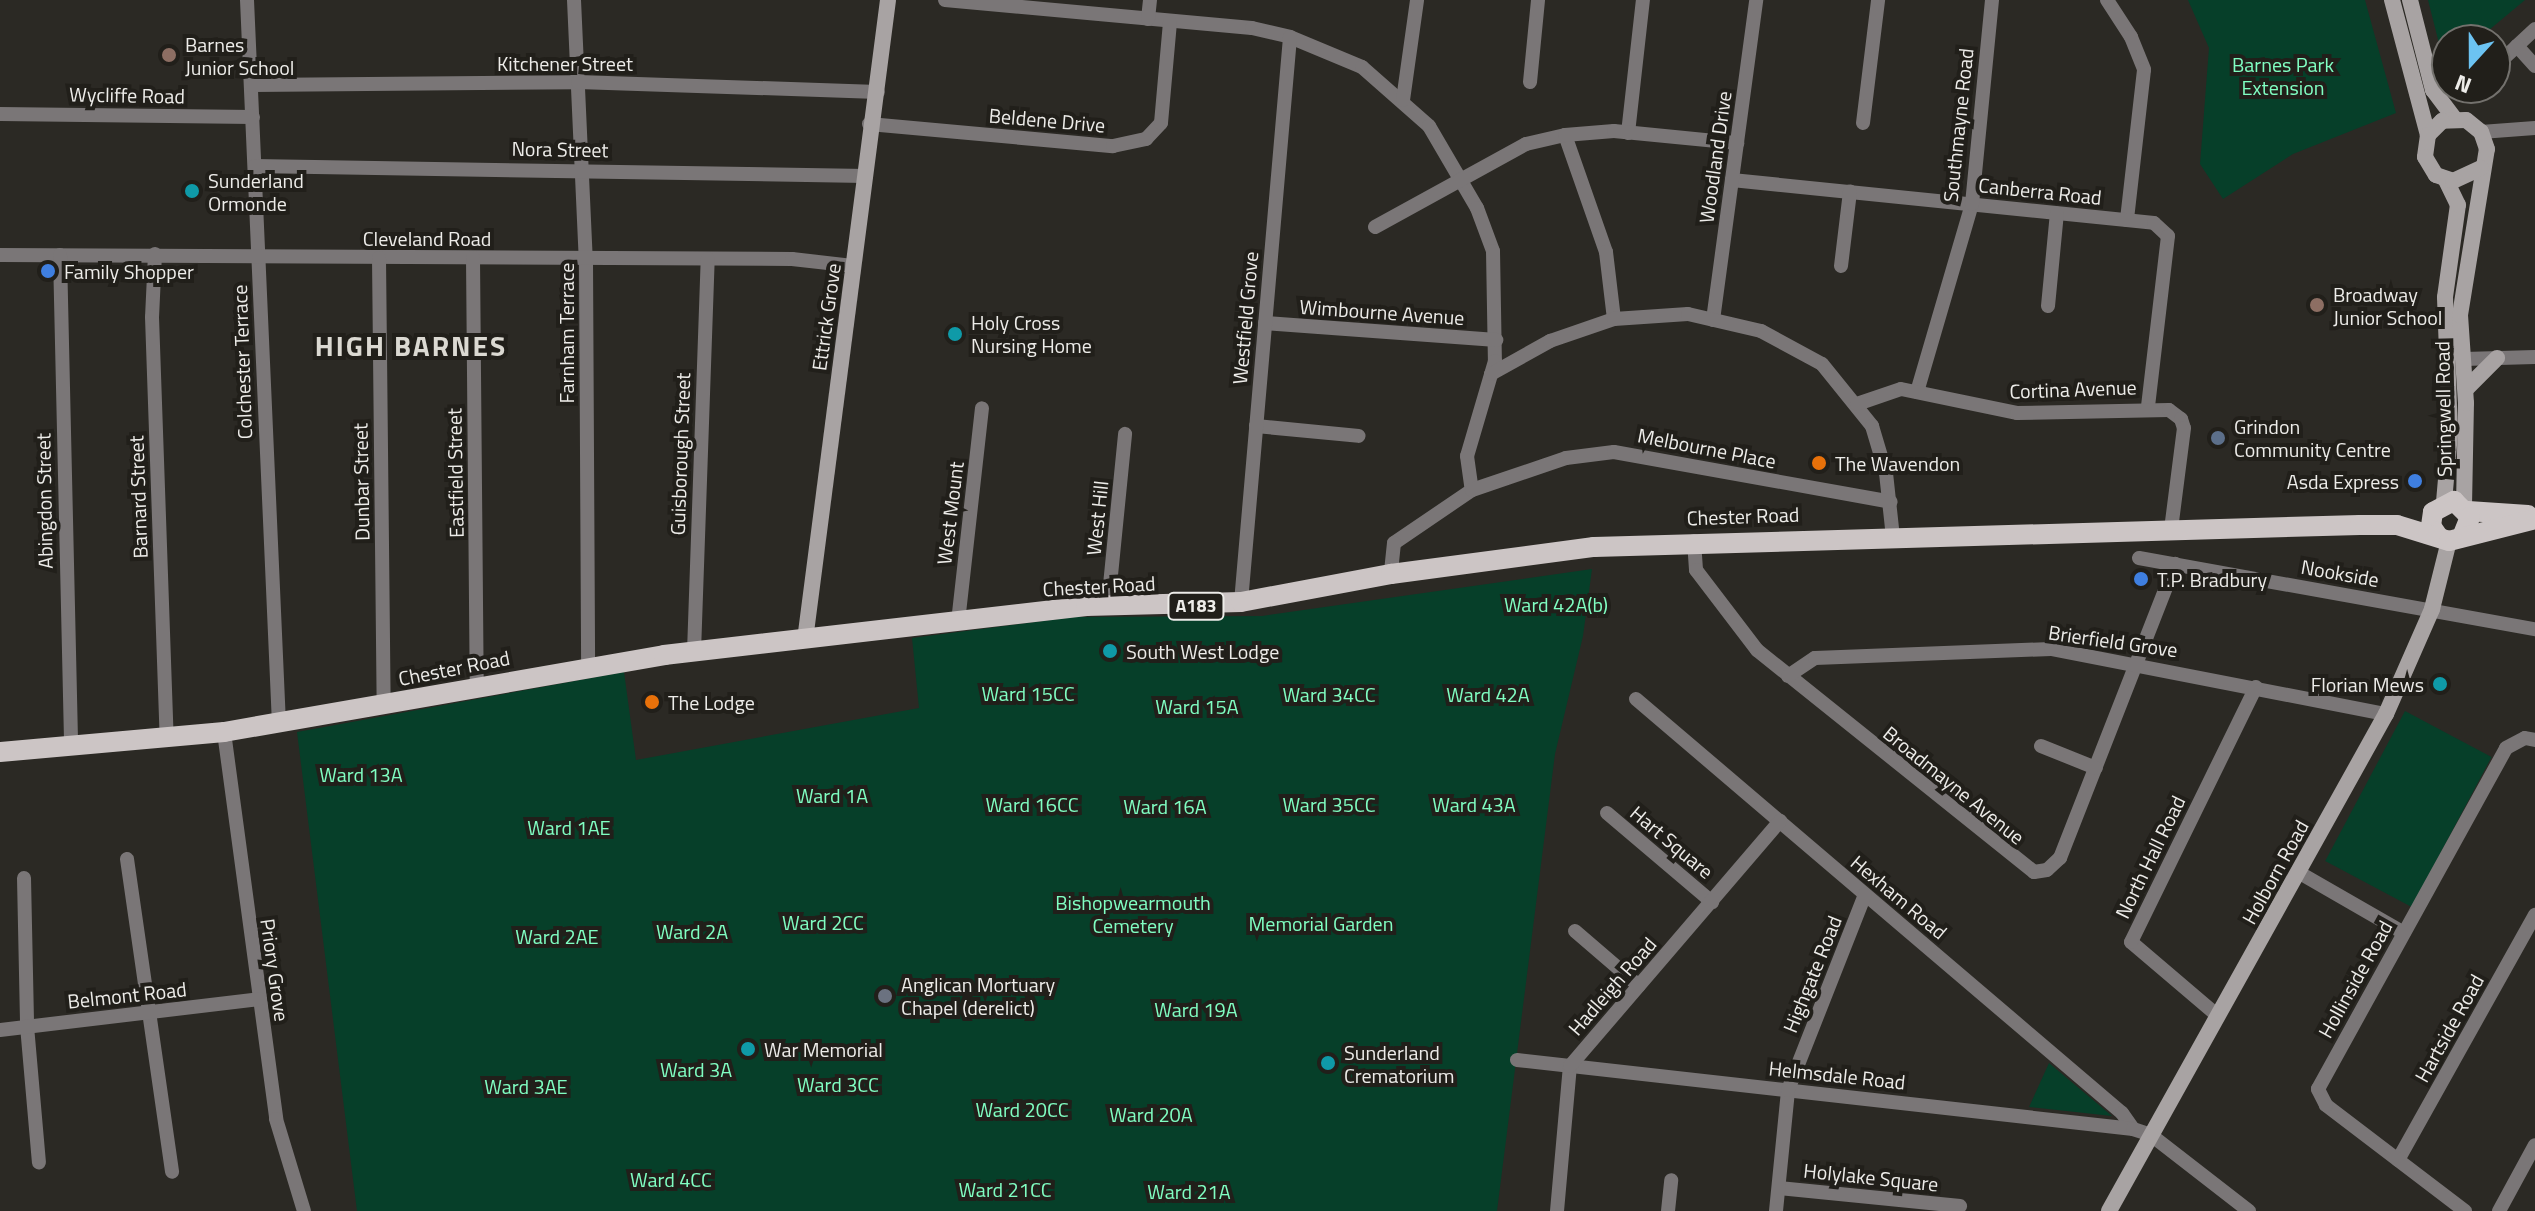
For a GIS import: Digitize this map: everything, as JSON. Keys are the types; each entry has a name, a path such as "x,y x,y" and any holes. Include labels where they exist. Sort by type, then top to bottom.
{"main road":[{"name":"Ettrick Grove","path":"805,640 866,176 869,124 878,92 888,0"},
{"name":"Springwell Road","path":"2392,0 2428,135 2425,157 2431,170 2446,180 2458,205 2445,297 2452,508"},
{"path":"2410,0 2433,90 2455,119 2481,132"},
{"path":"2428,135 2442,121 2455,119"},
{"name":"Springwell Road","path":"2452,508 2466,389 2460,315 2481,168 2487,149 2481,132"},
{"path":"2446,180 2466,179 2481,168"},
{"path":"2466,389 2497,358"},
{"path":"2452,508 2471,523 2450,538 2431,526 2452,508"},
{"name":"A183","path":"2452,508 2535,518"},
{"name":"Chester Road","path":"2397,525 2452,508"},
{"name":"A183","path":"2450,538 2535,518"},
{"name":"Chester Road","path":"0,752 224,732 384,706 588,667 694,652 1108,605 1241,602 1391,574 1594,547 1694,541 2397,525 2450,538"},
{"name":"Holborn Road","path":"2109,1211 2386,714 2432,609 2450,538"}],"street":[{"name":"Colchester Terrace","path":"247,0 279,723"},
{"name":"Farnham Terrace","path":"574,0 586,261 588,667"},
{"path":"945,0 1252,28 1290,37 1362,67 1403,100 1429,126 1462,181 1493,251 1496,340 1491,374 1466,462 1472,490"},
{"path":"1148,19 1150,0"},
{"path":"1403,100 1417,0"},
{"path":"1530,82 1538,0"},
{"path":"1628,133 1643,0"},
{"name":"Woodland Drive","path":"1713,320 1756,0"},
{"path":"1863,123 1878,0"},
{"name":"Southmayne Road","path":"1917,392 1972,204 1992,0"},
{"path":"2107,0 2131,37 2144,70 2127,220"},
{"name":"Beldene Drive","path":"869,124 1113,146 1146,139 1161,123 1170,22"},
{"path":"2511,52 2535,29"},
{"name":"Westfield Grove","path":"1241,602 1290,37"},
{"path":"2517,46 2535,66"},
{"name":"Kitchener Street","path":"251,85 578,82 878,92"},
{"name":"Wycliffe Road","path":"0,114 253,117"},
{"path":"2481,132 2535,128"},
{"path":"1375,227 1526,144 1565,135 1628,133 1737,143"},
{"path":"1565,135 1606,252 1614,319"},
{"name":"Nora Street","path":"255,166 866,176"},
{"name":"Canberra Road","path":"1732,180 2154,223 2168,236 2148,407"},
{"path":"1841,266 1850,192"},
{"path":"2048,306 2057,213"},
{"name":"Cleveland Road","path":"0,255 155,254 586,261 792,259 853,266"},
{"name":"Barnard Street","path":"155,254 152,317 167,737"},
{"name":"Abingdon Street","path":"60,255 71,746"},
{"name":"Dunbar Street","path":"379,258 384,706"},
{"name":"Eastfield Street","path":"473,258 477,689"},
{"name":"Guisborough Street","path":"694,652 708,259"},
{"path":"1491,374 1550,341 1614,319 1688,314 1791,344 1822,364 1857,404 1881,449 1891,502 1893,537"},
{"name":"Wimbourne Avenue","path":"1265,323 1496,340"},
{"path":"2464,359 2535,357"},
{"name":"Cortina Avenue","path":"1857,404 1885,391 1917,392 2017,413 2148,407 2169,410 2181,419 2184,428 2171,530"},
{"name":"West Mount","path":"958,622 982,408"},
{"path":"1256,426 1359,436"},
{"name":"West Hill","path":"1108,605 1125,434"},
{"name":"Melbourne Place","path":"1391,574 1394,543 1472,490 1566,458 1614,452 1891,502"},
{"name":"Broadmayne Avenue","path":"1694,541 1696,570 1757,650 2027,870 2041,872 2057,863 2132,678 2131,662 2147,638 2175,564"},
{"name":"Nookside","path":"2139,558 2535,629"},
{"path":"2147,638 2156,666"},
{"name":"Brierfield Grove","path":"1788,676 1815,658 2051,649 2156,666 2386,714"},
{"name":"North Hall Road","path":"2218,1016 2131,942 2256,687"},
{"name":"Hexham Road","path":"1636,699 2122,1113 2133,1129"},
{"name":"Priory Grove","path":"224,732 276,1119 304,1211"},
{"name":"Hollinside Road","path":"2460,1210 2326,1105 2318,1089 2506,748 2525,738 2535,740"},
{"path":"2041,746 2096,768"},
{"name":"Hart Square","path":"1607,813 1712,902"},
{"name":"Hadleigh Road","path":"1557,1211 1570,1066 1780,821"},
{"path":"127,859 172,1172"},
{"path":"2298,872 2404,933"},
{"path":"24,878 27,1026 39,1162"},
{"name":"Highgate Road","path":"1776,1211 1788,1090 1865,895"},
{"name":"Hartside Road","path":"2398,1160 2535,915"},
{"path":"1575,931 1639,986"},
{"name":"Belmont Road","path":"0,1030 259,999"},
{"name":"Helmsdale Road","path":"1517,1060 2133,1129 2151,1135 2249,1211"},
{"path":"2499,1211 2535,1146"},
{"path":"1668,1211 1671,1180"},
{"name":"Holylake Square","path":"1779,1188 1960,1206"}],"green space":[{"name":"Barnes Park Extension","path":"2188,0 2365,0 2396,113 2293,154 2223,199 2200,164 2209,48"},
{"path":"2428,0 2525,0 2496,24 2434,24"},
{"name":"Bishopwearmouth Cemetery","path":"1592,569 1583,636 1555,754 1497,1211 357,1211 297,732 624,672 636,760 919,708 912,638 1075,617 1262,616"},
{"path":"2405,711 2492,757 2412,907 2325,861"},
{"path":"2049,1063 2112,1116 2029,1107"}],"place":[{"name":"Barnes Junior School","path":"169,55"},
{"name":"Sunderland Ormonde","path":"192,191"},
{"name":"Family Shopper","path":"48,271"},
{"name":"Broadway Junior School","path":"2317,305"},
{"name":"Holy Cross Nursing Home","path":"955,334"},
{"name":"Grindon Community Centre","path":"2218,438"},
{"name":"The Wavendon","path":"1819,463"},
{"name":"Asda Express","path":"2415,481"},
{"name":"T.P. Bradbury","path":"2141,579"},
{"name":"South West Lodge","path":"1110,651"},
{"name":"Florian Mews","path":"2440,684"},
{"name":"The Lodge","path":"652,702"},
{"name":"Anglican Mortuary Chapel (derelict)","path":"885,996"},
{"name":"War Memorial","path":"748,1049"},
{"name":"Sunderland Crematorium","path":"1328,1063"}],"district":[{"name":"HIGH BARNES","path":"411,346"}],"park label":[{"name":"Ward 42A(b)","path":"1556,604"},
{"name":"Ward 15CC","path":"1028,693"},
{"name":"Ward 34CC","path":"1329,694"},
{"name":"Ward 42A","path":"1488,694"},
{"name":"Ward 15A","path":"1197,706"},
{"name":"Ward 13A","path":"361,774"},
{"name":"Ward 1A","path":"832,795"},
{"name":"Ward 16CC","path":"1032,804"},
{"name":"Ward 35CC","path":"1329,804"},
{"name":"Ward 43A","path":"1474,804"},
{"name":"Ward 16A","path":"1165,806"},
{"name":"Ward 1AE","path":"569,827"},
{"name":"Ward 2CC","path":"823,922"},
{"name":"Memorial Garden","path":"1321,923"},
{"name":"Ward 2A","path":"692,931"},
{"name":"Ward 2AE","path":"557,936"},
{"name":"Ward 19A","path":"1196,1009"},
{"name":"Ward 3A","path":"696,1069"},
{"name":"Ward 3CC","path":"838,1084"},
{"name":"Ward 3AE","path":"526,1086"},
{"name":"Ward 20CC","path":"1022,1109"},
{"name":"Ward 20A","path":"1151,1114"},
{"name":"Ward 4CC","path":"671,1179"},
{"name":"Ward 21CC","path":"1005,1189"},
{"name":"Ward 21A","path":"1189,1191"}]}
